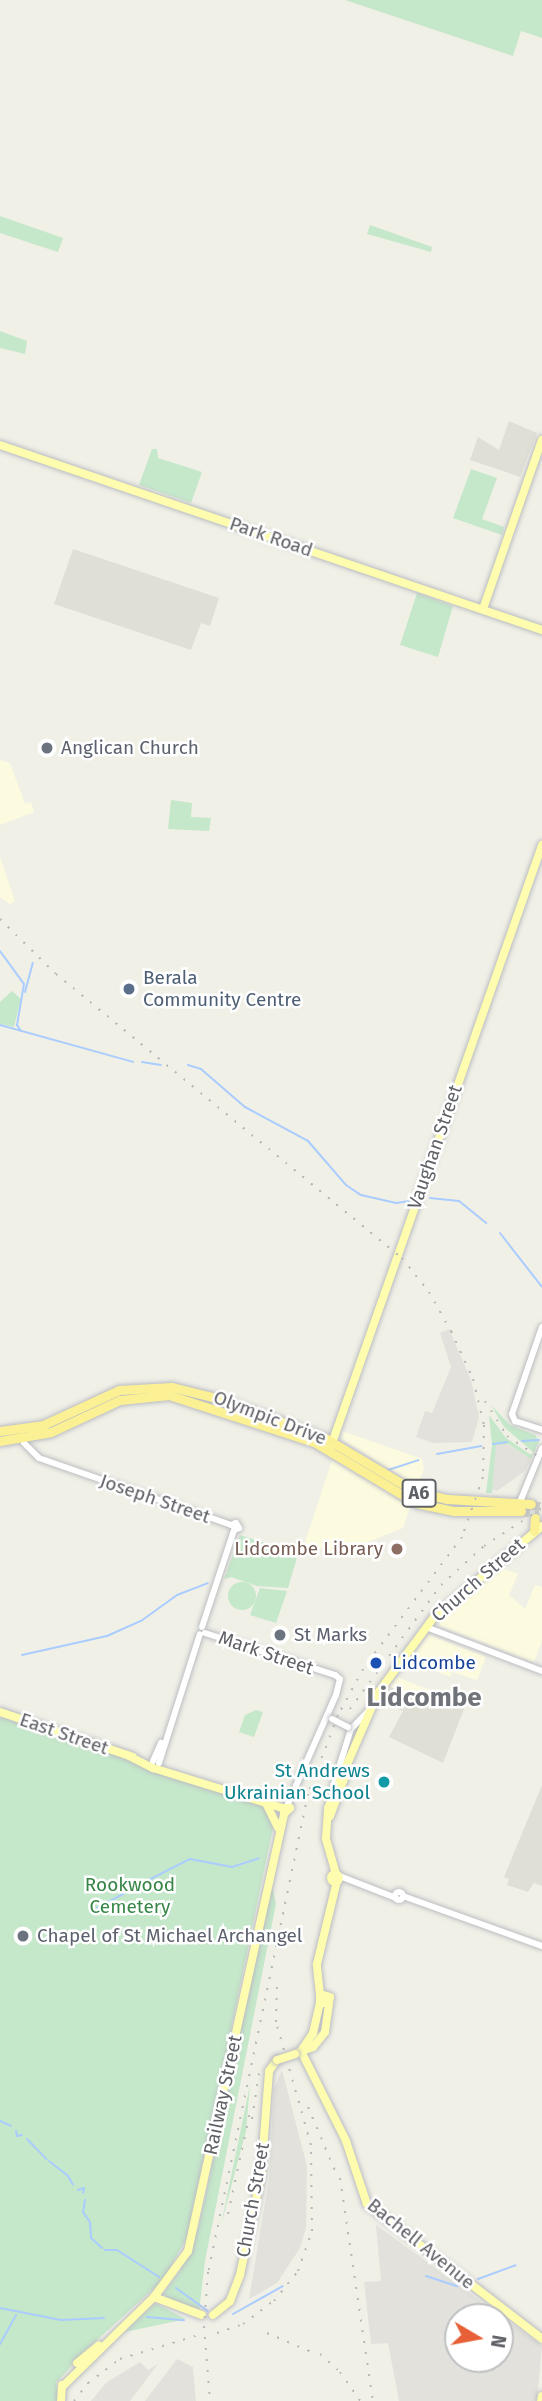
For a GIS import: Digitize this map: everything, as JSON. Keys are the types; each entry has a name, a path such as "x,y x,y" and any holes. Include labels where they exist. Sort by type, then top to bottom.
{"highway":[{"name":"Olympic Drive","path":"1,1434 43,1425 103,1396 141,1387 184,1388 331,1445 416,1492 447,1499 520,1507 530,1504"},
{"name":"Olympic Drive","path":"24,1441 61,1428 110,1403 144,1395 178,1397 234,1409"},
{"name":"A6","path":"1,1434 24,1441"},
{"path":"538,1529 539,1516"}],"main road":[{"path":"483,609 542,440"},
{"name":"Park Road","path":"0,444 542,630"},
{"name":"Vaughan Street","path":"331,1445 542,845"},
{"name":"Church Street","path":"391,1675 426,1627 483,1571 538,1529"},
{"path":"328,1822 371,1708 391,1675"},
{"path":"359,1741 391,1675"},
{"name":"East Street","path":"0,1712 284,1809"},
{"path":"311,2064 322,2037 324,1998 317,1972 335,1878 331,1863 328,1822 335,1785 346,1773"},
{"path":"265,1803 276,1818 278,1838"},
{"name":"Railway Street","path":"61,2401 62,2387 89,2350 102,2344 154,2297 188,2251 284,1809"},
{"path":"298,2052 312,2035 324,1998"},
{"name":"Church Street","path":"213,2315 230,2301 240,2275 261,2176 270,2071 277,2060 298,2052 322,2037"},
{"name":"Bachell Avenue","path":"298,2052 311,2064 367,2204 542,2339"},
{"name":"Bachell Avenue","path":"298,2052 319,2083"},
{"path":"154,2297 202,2315"}],"street":[{"path":"542,1327 512,1412 515,1421 542,1430"},
{"name":"Joseph Street","path":"24,1441 31,1456 50,1464 232,1528 202,1631"},
{"path":"520,1507 542,1448"},
{"path":"426,1627 542,1671"},
{"path":"155,1764 202,1631"},
{"name":"Mark Street","path":"202,1631 332,1676"},
{"path":"359,1721 391,1675"},
{"path":"332,1676 336,1695"},
{"name":"Railway Street","path":"284,1809 330,1718 340,1682 332,1676"},
{"path":"335,1785 349,1728 371,1708"},
{"path":"330,1718 349,1728"},
{"path":"335,1878 349,1880 542,1946"}],"shaded area":[{"path":"509,421 537,433 520,477 470,460 478,437 499,450"},
{"path":"73,549 219,598 210,626 201,623 191,650 54,604"},
{"path":"0,760 10,763 25,804 31,802 34,812 0,825"},
{"path":"0,857 15,901 10,904 0,897"},
{"path":"449,1329 471,1380 479,1417 472,1442 433,1443 416,1437 425,1411 432,1413 451,1367 440,1333"},
{"path":"342,1431 422,1459 424,1469 417,1486 343,1440"},
{"path":"496,1444 507,1444 531,1459 525,1471 497,1491 492,1489"},
{"path":"332,1460 410,1507 403,1528 338,1554 305,1543"},
{"path":"500,1567 518,1574 509,1595 525,1609 535,1585 542,1587 542,1641 534,1662 440,1626 440,1620 455,1603"},
{"path":"429,1635 486,1657 477,1680 452,1672 450,1677 410,1659"},
{"path":"397,1677 432,1691 428,1702 390,1687"},
{"path":"390,1687 427,1702 432,1691 466,1704 443,1763 389,1737 403,1711 382,1703"},
{"path":"542,1785 542,1886 534,1883 528,1892 507,1885 509,1879 504,1877"},
{"path":"282,2070 307,2166 306,2228 300,2248 277,2283 249,2299 269,2179 274,2088"},
{"path":"376,2225 483,2303 444,2303 444,2373 514,2373 514,2326 542,2346 537,2401 399,2401 388,2343 371,2344 364,2282 381,2281"},
{"path":"177,2359 193,2367 196,2401 145,2401"},
{"path":"140,2362 148,2370 158,2364 130,2401 91,2401 107,2382"}],"green space":[{"path":"345,0 542,0 542,38 521,31 513,56"},
{"path":"0,216 63,238 58,252 0,233"},
{"path":"370,225 432,247 431,252 367,234"},
{"path":"0,331 27,341 25,354 0,348"},
{"path":"152,449 157,449 158,458 202,472 191,503 139,485"},
{"path":"471,469 497,478 482,519 504,527 502,535 453,518"},
{"path":"417,593 453,606 438,657 400,645"},
{"path":"171,800 192,803 191,817 211,818 209,831 168,829"},
{"path":"12,991 21,999 14,1027 0,1024 0,1002"},
{"path":"491,1405 510,1425 535,1435 539,1441 531,1459 508,1444 496,1445 492,1493 486,1493 492,1446 489,1415 506,1438 531,1455 533,1452 504,1427"},
{"path":"240,1535 298,1554 288,1588 257,1586 231,1577 224,1579"},
{"path":"242,1582 252,1586 256,1596 252,1606 242,1610 232,1606 228,1596 232,1586"},
{"path":"260,1588 287,1591 276,1623 250,1615"},
{"path":"256,1710 263,1712 254,1737 239,1732 245,1715"},
{"name":"Rookwood Cemetery","path":"0,1717 266,1806 274,1823 188,2236 163,2280 86,2350 56,2383 59,2401 0,2401"},
{"path":"272,1885 276,1904 205,2261 199,2312 167,2299 164,2293 180,2271 199,2226"},
{"path":"250,2085 246,2131 221,2225"},
{"path":"157,2304 186,2319 125,2332 153,2305"}],"waterway":[{"path":"0,951 24,984 17,1025 21,1031"},
{"path":"25,992 33,963"},
{"path":"0,1025 133,1062"},
{"path":"142,1062 161,1065"},
{"path":"188,1065 201,1069 245,1107 308,1141 346,1185 361,1195 396,1203 410,1201"},
{"path":"430,1198 459,1201 486,1223"},
{"path":"500,1233 542,1287"},
{"path":"522,1441 539,1440"},
{"path":"493,1444 507,1442"},
{"path":"437,1454 481,1446"},
{"path":"388,1470 418,1460"},
{"path":"22,1655 107,1636 141,1621 177,1595 208,1583"},
{"path":"137,1886 190,1859 232,1867 259,1858"},
{"path":"97,1908 134,1888"},
{"path":"0,2121 11,2126"},
{"path":"16,2131 17,2136 22,2135"},
{"path":"27,2139 46,2159"},
{"path":"49,2161 68,2176 73,2185"},
{"path":"78,2190 84,2188 83,2193"},
{"path":"85,2200 83,2212 90,2222 91,2238 102,2248"},
{"path":"105,2250 117,2250 159,2277"},
{"path":"478,2279 516,2265"},
{"path":"426,2276 457,2286"},
{"path":"233,2314 283,2286"},
{"path":"176,2288 208,2311"},
{"path":"0,2308 61,2320 104,2318"},
{"path":"0,2344 16,2315"},
{"path":"147,2317 184,2320"}],"tunnel":[{"path":"531,1504 542,1507"},
{"path":"521,1511 539,1514"}],"railway":[{"path":"0,919 56,974 402,1258 429,1292 451,1331 473,1379 484,1425 483,1477 462,1537 363,1669 338,1715 308,1794 208,2272 204,2326 210,2401"},
{"path":"485,1401 507,1436 542,1459"},
{"path":"350,1709 441,1585 484,1546 542,1508"},
{"path":"217,2333 243,2324 274,2301 298,2271 312,2231 311,2145 276,2022 277,1982"},
{"path":"252,2119 260,2067"},
{"path":"308,2107 336,2173"},
{"path":"228,2214 251,2108"},
{"path":"340,2178 373,2401"},
{"path":"267,2333 314,2353"},
{"path":"74,2401 88,2383 120,2359 202,2334"},
{"path":"320,2354 340,2372 360,2401"}],"place":[{"name":"Anglican Church","path":"47,748"},
{"name":"Berala Community Centre","path":"129,989"},
{"name":"Lidcombe Library","path":"397,1549"},
{"name":"St Marks","path":"280,1635"},
{"name":"Lidcombe","path":"376,1663"},
{"name":"St Andrews Ukrainian School","path":"384,1782"},
{"name":"Chapel of St Michael Archangel","path":"23,1936"}],"district":[{"name":"Lidcombe","path":"424,1698"}]}
